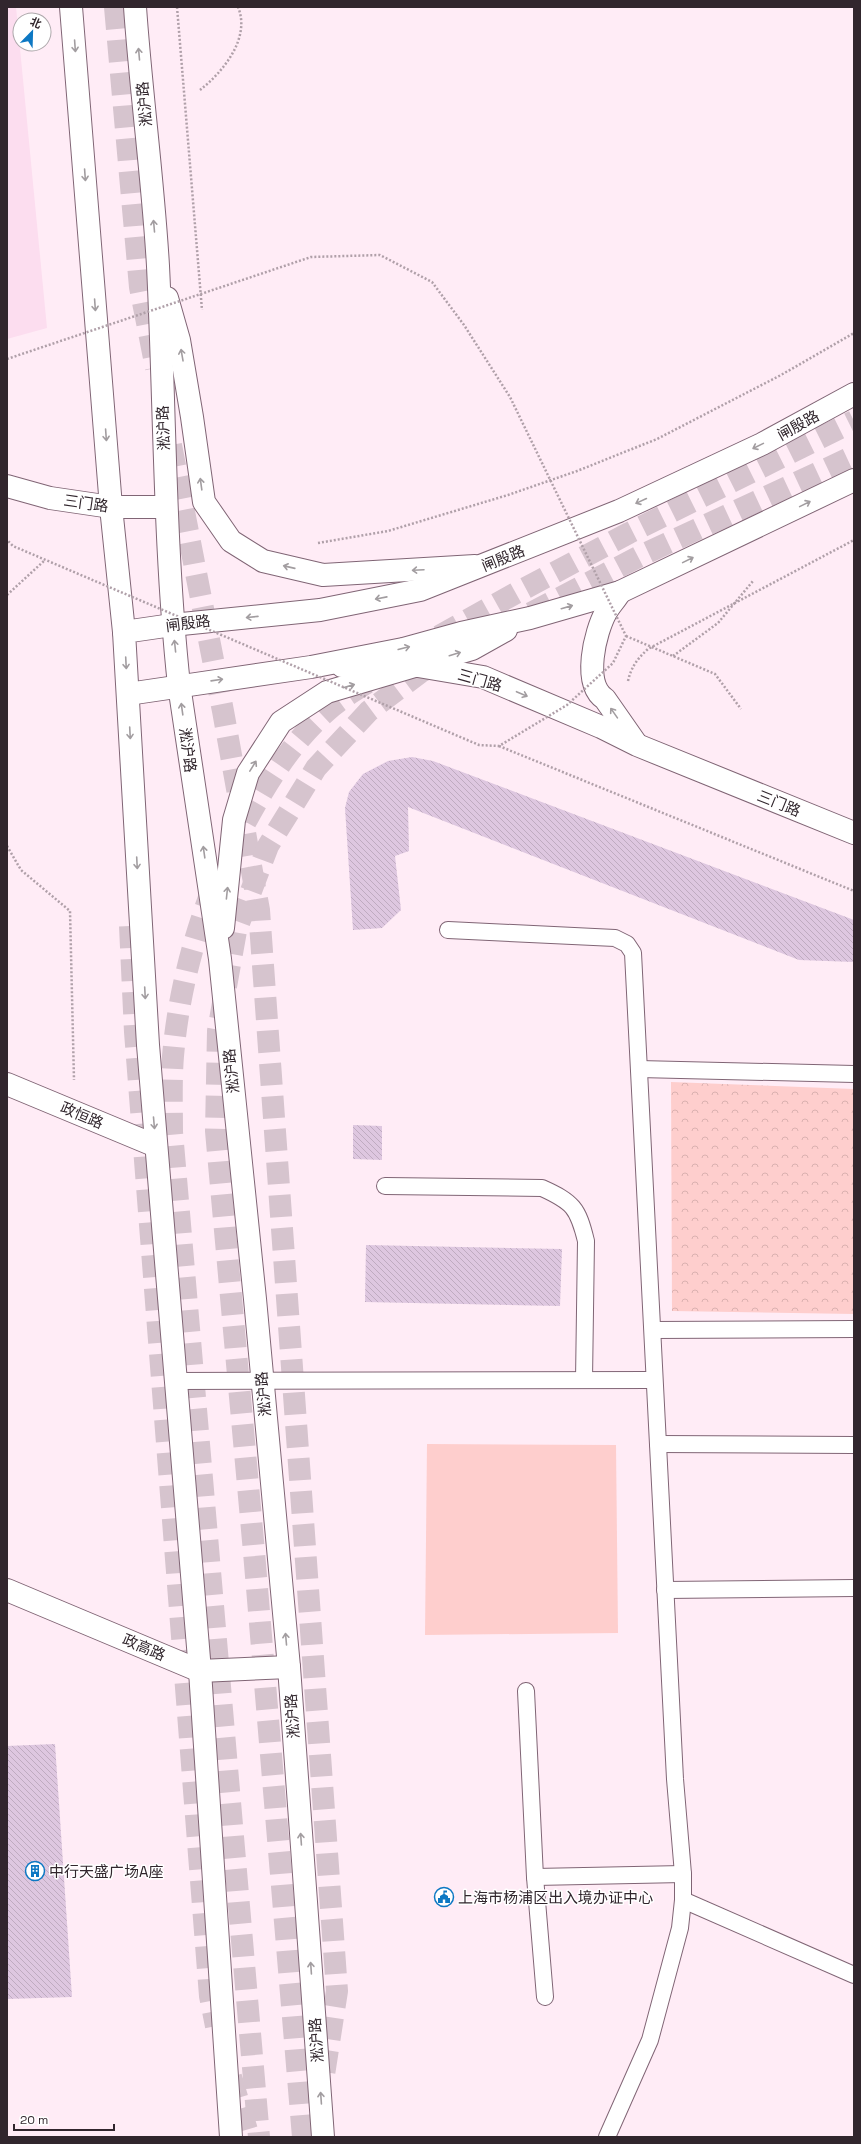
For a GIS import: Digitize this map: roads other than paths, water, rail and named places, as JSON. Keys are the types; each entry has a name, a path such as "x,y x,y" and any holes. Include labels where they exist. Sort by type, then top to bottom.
{"main road":[{"path":"71,7 111,507 124,632 148,1045 200,1671 232,2137"},
{"name":"淞沪路","path":"135,7 158,265 166,507 172,625 179,685 220,959 255,1299 261,1382 289,1667 323,2137"},
{"path":"158,265 179,340 204,502 231,541 263,561 323,575 485,566"},
{"name":"闸殷路","path":"124,632 172,625 320,610 420,590 485,566 619,511 762,444 854,394"},
{"path":"128,694 179,685 311,667 403,649 461,633 530,618 620,592 854,480"},
{"name":"三门路","path":"7,486 50,498 111,507 166,507"},
{"path":"620,592 606,613 596,636 591,673 600,696 605,699 637,745"},
{"path":"220,959 234,820 248,773 281,722 327,692 472,649 530,618"},
{"name":"三门路","path":"311,667 418,666 483,677 601,727 637,745 854,833"},
{"name":"政恒路","path":"7,1084 156,1146"},
{"name":"政高路","path":"7,1590 200,1671 289,1667"}],"lane":[{"path":"448,930 615,938 627,944 633,953 675,1779 684,1900 680,1928 650,2040 607,2137"},
{"path":"639,1069 854,1074"},
{"path":"385,1186 542,1188 560,1196 570,1204 580,1219 586,1241 584,1380"},
{"path":"653,1330 854,1328"},
{"path":"176,1381 654,1380"},
{"path":"658,1444 854,1445"},
{"path":"665,1590 854,1588"},
{"path":"526,1691 535,1877 545,1997"},
{"path":"535,1877 683,1874"},
{"path":"684,1900 854,1975"}],"tunnel":[{"path":"115,7 140,287 156,368"},
{"path":"439,636 629,533 854,421"},
{"path":"171,445 223,711 259,910 337,1991 323,2081"},
{"path":"531,613 640,556 854,456"},
{"path":"303,2137 254,1552 216,1131 218,1031 236,931 268,846 316,768 369,711 421,672 439,662"},
{"path":"230,851 272,776 298,742 332,707 370,681"},
{"path":"213,887 192,949 178,1013 172,1065 172,1132 259,2137"},
{"path":"130,926 135,1032 210,1996 216,2026"},
{"path":"231,2077 249,2137"}],"place":[{"name":"中行天盛广场A座","path":"35,1871"},
{"name":"上海市杨浦区出入境办证中心","path":"444,1897"}]}
